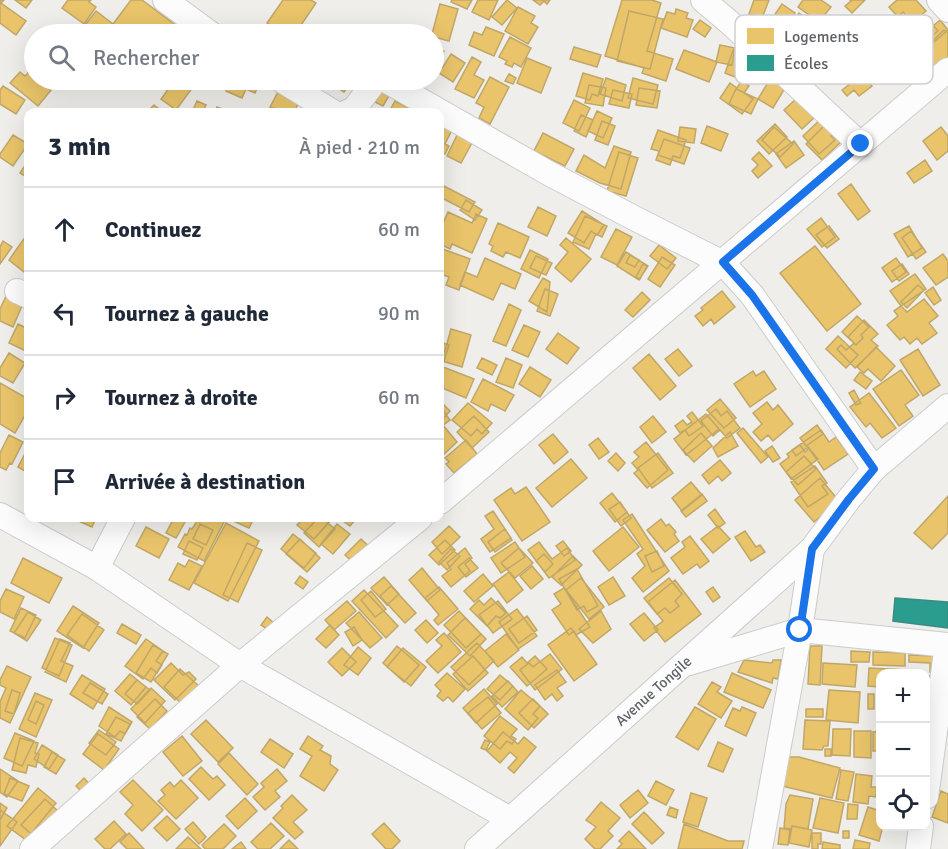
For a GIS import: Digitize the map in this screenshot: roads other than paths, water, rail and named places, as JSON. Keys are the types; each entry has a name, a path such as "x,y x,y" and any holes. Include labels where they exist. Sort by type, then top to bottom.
{"street":[{"path":"165,0 197,24"},
{"path":"703,0 735,28"},
{"path":"939,0 948,10"},
{"path":"933,83 948,70"},
{"path":"796,84 861,144"},
{"path":"444,499 932,84"},
{"path":"297,90 326,108"},
{"path":"355,108 368,90"},
{"path":"403,90 434,108"},
{"path":"444,114 550,174 723,262 752,295 874,469"},
{"path":"684,664 812,549 874,469 948,406"},
{"path":"0,515 97,568 240,664 510,819"},
{"path":"97,568 121,522"},
{"path":"32,849 240,664 415,522"},
{"path":"759,849 800,630 812,549"},
{"name":"Avenue Tongile","path":"477,849 684,664 800,630 948,645"},
{"path":"929,777 948,645"},
{"path":"918,849 920,831"}]}
